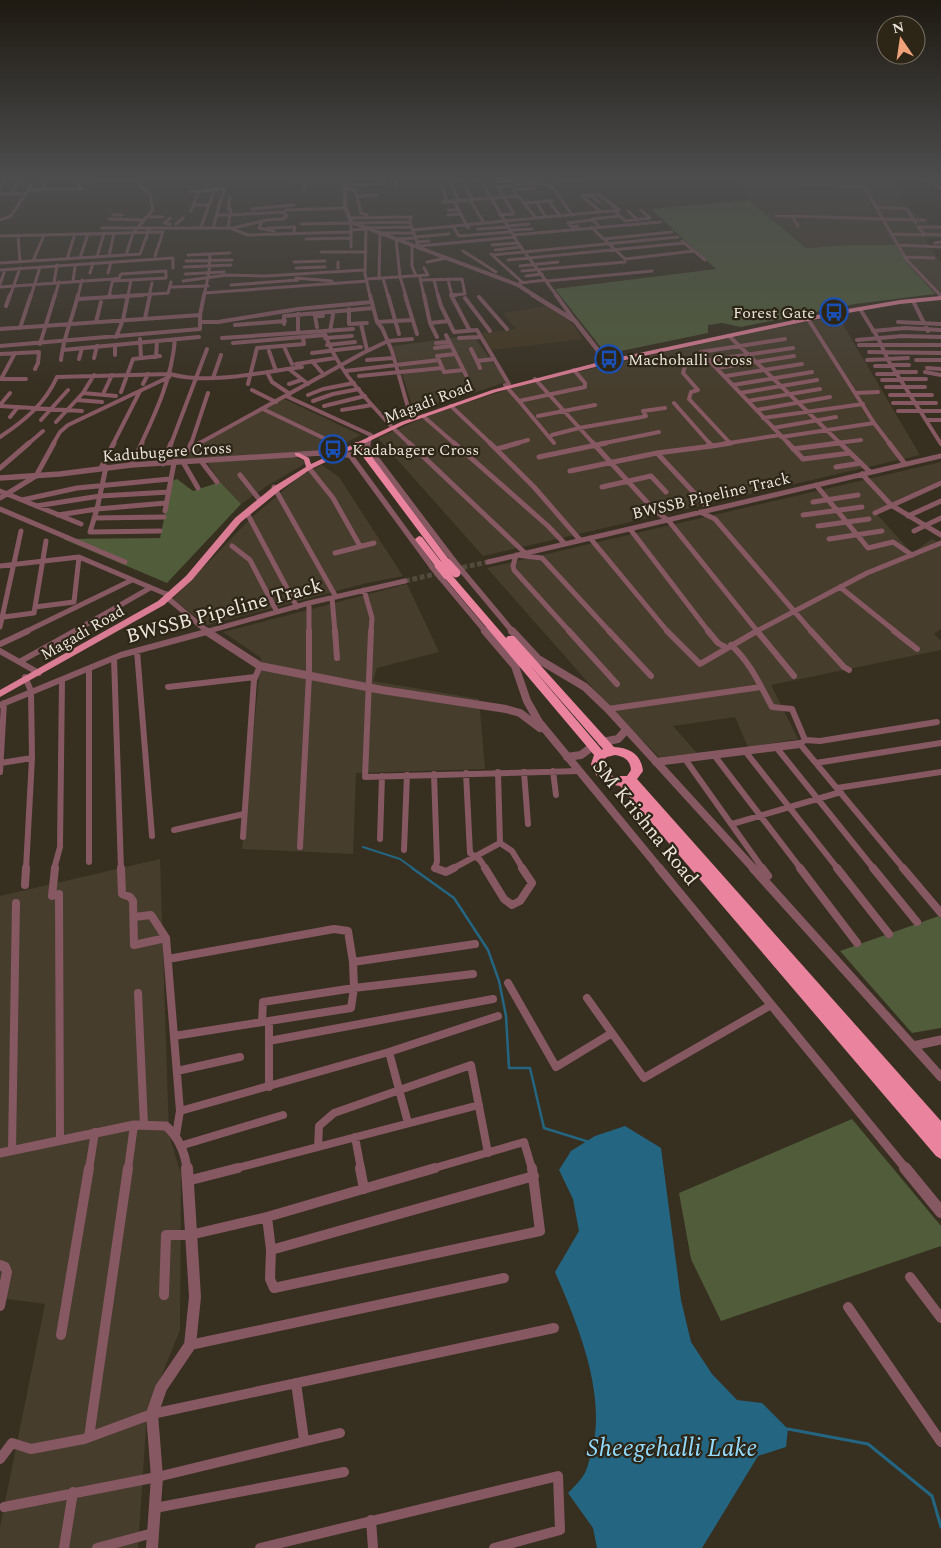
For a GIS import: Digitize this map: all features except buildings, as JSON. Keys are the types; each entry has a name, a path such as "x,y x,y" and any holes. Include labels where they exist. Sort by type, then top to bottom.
{"highway":[{"name":"SM Krishna Road","path":"351,446 447,569 602,748"},
{"path":"602,748 627,753 635,761 637,771 627,780 610,781 600,774 596,765 602,748"},
{"name":"SM Krishna Road","path":"627,780 941,1132"},
{"name":"SM Krishna Road","path":"751,921 941,1151"}],"main road":[{"name":"Magadi Road","path":"392,427 507,386 606,361 860,309 941,297"},
{"name":"Magadi Road","path":"0,690 38,672 161,603 235,518 275,488 334,454 411,418 507,386 606,361 842,310 898,301 941,297"},
{"name":"Magadi Road","path":"351,446 370,437"},
{"path":"297,454 307,459 309,467"},
{"name":"Magadi Road","path":"167,595 189,578 238,520 275,488"},
{"name":"Magadi Road","path":"0,694 26,678"}],"street":[{"path":"19,250 20,262"},
{"path":"33,261 37,250"},
{"path":"67,259 70,250"},
{"path":"80,258 83,250"},
{"path":"97,257 99,250"},
{"path":"109,256 110,250"},
{"path":"126,256 128,250"},
{"path":"0,263 126,256 140,254 141,250"},
{"path":"155,256 157,250"},
{"path":"380,250 381,278 399,334"},
{"path":"398,250 400,277 417,334"},
{"path":"412,250 412,266 419,277 430,323 437,337"},
{"path":"436,250 448,258 514,284 575,321"},
{"path":"522,282 491,254 543,250"},
{"path":"508,260 603,250"},
{"path":"616,250 626,259 694,251 705,260"},
{"path":"901,250 924,280 941,297"},
{"path":"463,251 496,272"},
{"path":"51,260 54,252"},
{"path":"321,252 366,252 366,280 373,308 377,322 382,326 388,341 403,399 411,418"},
{"path":"525,252 606,361"},
{"path":"188,255 230,253"},
{"path":"0,346 200,329 200,315 204,292 208,286 210,254"},
{"path":"905,257 934,258"},
{"path":"0,270 173,258 173,268"},
{"path":"412,266 426,265 448,258"},
{"path":"158,268 160,259"},
{"path":"142,269 144,260"},
{"path":"186,261 232,260"},
{"path":"294,262 325,260 325,268"},
{"path":"125,271 127,261"},
{"path":"108,273 111,262"},
{"path":"338,262 338,268"},
{"path":"520,266 558,262"},
{"path":"522,271 625,262"},
{"path":"90,274 93,263"},
{"path":"184,267 231,265"},
{"path":"419,277 428,275 426,265"},
{"path":"40,344 57,282 57,266"},
{"path":"20,328 40,267"},
{"path":"73,281 75,267"},
{"path":"6,306 20,268"},
{"path":"296,268 365,269"},
{"path":"315,269 325,268"},
{"path":"183,281 208,280 223,275 282,279 283,275 292,273 365,269"},
{"path":"488,274 509,269"},
{"path":"5,270 0,285 14,286 82,280 113,280 131,280 166,278 166,271 121,274 119,278 113,280"},
{"path":"514,284 652,271"},
{"path":"185,274 231,272"},
{"path":"292,273 291,277 297,279 303,286"},
{"path":"526,276 542,274"},
{"path":"204,292 303,286 400,277 419,277 434,280 462,279 465,294 451,295"},
{"path":"252,280 264,278"},
{"path":"231,284 297,279 318,279 338,283"},
{"path":"448,279 451,295 470,330"},
{"path":"61,360 63,342 72,324 82,280"},
{"path":"110,297 113,280"},
{"path":"116,337 123,320 131,280"},
{"path":"434,280 441,306 454,332 477,330 507,386 554,443"},
{"path":"78,299 168,293 171,282"},
{"path":"145,318 152,283"},
{"path":"170,287 208,286"},
{"path":"93,298 94,293"},
{"path":"459,338 506,330 479,297"},
{"path":"465,298 490,332"},
{"path":"913,301 941,356"},
{"path":"96,322 101,302"},
{"path":"201,322 218,322 298,309 372,302"},
{"path":"317,327 315,316 334,315 373,308"},
{"path":"860,309 878,338 884,352 941,444"},
{"path":"235,325 284,322 284,316 298,314 349,312"},
{"path":"349,312 349,324 367,323"},
{"path":"298,314 298,332"},
{"path":"0,329 200,315"},
{"path":"330,331 334,315"},
{"path":"267,322 268,317"},
{"path":"808,319 874,423 905,464"},
{"path":"377,322 412,320"},
{"path":"430,323 449,321"},
{"path":"898,322 941,324"},
{"path":"361,324 363,330 362,343 367,351"},
{"path":"874,331 906,328 941,330"},
{"path":"233,342 324,335 330,331 353,329"},
{"path":"222,338 298,332 352,336"},
{"path":"140,335 141,358"},
{"path":"324,335 330,351 345,372 392,427 525,553"},
{"path":"446,335 466,375"},
{"path":"729,336 870,472"},
{"path":"941,337 902,336 858,342 941,345"},
{"path":"63,350 199,337"},
{"path":"248,384 257,348 304,344 303,337"},
{"path":"131,465 170,376 175,354 175,339"},
{"path":"165,511 170,479 178,455 367,351 388,341 412,339"},
{"path":"701,352 785,339"},
{"path":"121,392 134,359 158,357 157,341"},
{"path":"327,345 355,342"},
{"path":"436,343 449,342"},
{"path":"693,343 803,459 850,453"},
{"path":"115,345 115,355"},
{"path":"94,358 97,346"},
{"path":"435,348 451,346"},
{"path":"312,353 361,347"},
{"path":"79,359 82,348"},
{"path":"657,360 669,365 793,348"},
{"path":"163,464 207,349"},
{"path":"285,349 292,364"},
{"path":"471,349 480,368"},
{"path":"269,351 276,369"},
{"path":"0,354 39,352 38,363 35,369"},
{"path":"869,352 941,356"},
{"path":"15,353 0,379 26,379"},
{"path":"437,356 455,354"},
{"path":"213,378 221,355"},
{"path":"718,368 794,356"},
{"path":"916,360 941,356"},
{"path":"0,437 26,420 52,391 57,377 148,374 196,379 213,378 267,372 292,364 335,358"},
{"path":"367,360 393,358"},
{"path":"867,360 908,358"},
{"path":"477,361 494,359"},
{"path":"345,372 394,364 439,360 444,372 463,370"},
{"path":"312,361 324,375"},
{"path":"690,363 685,366 683,373 698,390 691,392 689,399 730,443"},
{"path":"726,376 802,364"},
{"path":"875,366 909,365"},
{"path":"276,369 302,367"},
{"path":"359,376 442,368"},
{"path":"289,369 308,384"},
{"path":"941,369 926,370 941,375"},
{"path":"519,401 585,387 585,384 574,370"},
{"path":"267,372 272,382 288,395 370,437"},
{"path":"733,385 812,372"},
{"path":"877,374 916,372"},
{"path":"143,384 148,374"},
{"path":"104,392 112,375"},
{"path":"56,422 83,393 94,376"},
{"path":"0,498 36,476 60,432 68,425 170,376"},
{"path":"535,379 655,511 668,520 794,676"},
{"path":"882,380 926,379"},
{"path":"288,384 301,380"},
{"path":"740,393 817,380"},
{"path":"308,396 323,389 354,383"},
{"path":"886,387 925,387"},
{"path":"313,401 333,394 359,389"},
{"path":"748,401 820,389"},
{"path":"41,420 68,390"},
{"path":"140,390 104,468 103,484 90,532 160,531"},
{"path":"252,390 276,402"},
{"path":"856,393 878,392"},
{"path":"10,393 1,404 18,407 82,411"},
{"path":"83,393 116,396"},
{"path":"189,449 208,393"},
{"path":"890,395 932,395"},
{"path":"324,406 365,396"},
{"path":"756,410 830,397"},
{"path":"76,400 102,402"},
{"path":"893,403 936,402"},
{"path":"674,403 712,446"},
{"path":"538,416 595,404"},
{"path":"763,418 863,404"},
{"path":"342,410 372,405"},
{"path":"451,406 497,449 565,521 580,540"},
{"path":"10,417 18,407"},
{"path":"552,435 579,428 642,418 646,416 643,411 665,408"},
{"path":"263,409 351,446"},
{"path":"898,411 941,411"},
{"path":"423,416 548,526 565,544"},
{"path":"773,428 836,417"},
{"path":"927,420 941,420"},
{"path":"570,471 657,453 874,423"},
{"path":"0,468 43,431"},
{"path":"539,458 659,432"},
{"name":"SM Krishna Road","path":"370,437 367,446 447,569 515,666 530,706 549,734 941,1212"},
{"path":"497,449 528,440"},
{"path":"793,449 861,440"},
{"path":"657,453 710,510"},
{"name":"Kadubugere Cross","path":"0,478 36,476 131,465 297,454 334,454"},
{"name":"SM Krishna Road","path":"334,454 350,455 447,569 500,618 538,659 585,687 608,709 941,1077"},
{"name":"BWSSB Pipeline Track","path":"488,562 941,456"},
{"path":"201,461 217,482"},
{"path":"183,462 198,488"},
{"path":"836,467 861,463"},
{"path":"309,467 333,498 360,546"},
{"path":"862,474 891,505 941,535"},
{"path":"240,475 259,499"},
{"path":"602,487 651,476 666,492"},
{"path":"22,500 43,494 103,484 170,479"},
{"path":"875,513 941,483"},
{"path":"816,485 868,548 893,542 912,555"},
{"path":"275,488 334,598 336,658"},
{"path":"0,491 81,524"},
{"path":"36,506 100,496 169,492"},
{"path":"813,502 858,495"},
{"path":"908,516 941,501"},
{"path":"58,515 97,509 166,503"},
{"path":"803,515 862,507"},
{"path":"0,509 125,562"},
{"path":"700,512 715,519 793,611 844,667 849,670"},
{"path":"247,513 296,607"},
{"path":"94,518 164,517"},
{"path":"914,531 941,518"},
{"path":"818,526 869,519"},
{"path":"630,528 718,643 740,653 772,707 792,709 795,713 803,742 816,763 941,913"},
{"path":"0,627 4,617 21,531"},
{"path":"829,538 882,531"},
{"path":"590,538 667,631 700,664 757,630 840,587 941,543"},
{"path":"4,617 34,613 46,541"},
{"path":"335,553 374,543"},
{"path":"232,546 250,560 277,612"},
{"path":"617,684 514,570 513,566 516,555 542,558 651,676"},
{"path":"0,566 79,557 167,595 207,631 260,666 382,690 506,709 520,714 549,734"},
{"path":"34,607 74,602 79,557"},
{"path":"0,644 132,580"},
{"name":"BWSSB Pipeline Track","path":"2,704 114,658 277,612 405,581"},
{"path":"840,587 917,649"},
{"path":"21,661 150,588"},
{"path":"364,590 372,618 365,776 579,771"},
{"path":"300,847 309,676 309,604"},
{"path":"0,651 38,672"},
{"path":"137,651 152,836"},
{"path":"114,658 122,894 130,897 133,901 134,945 166,938"},
{"path":"243,837 256,677 260,666"},
{"path":"89,668 89,862"},
{"path":"168,687 256,677"},
{"path":"25,885 32,758 31,691 26,678"},
{"path":"60,1139 55,863 60,847 62,680"},
{"path":"608,709 761,688"},
{"path":"0,772 2,704"},
{"path":"656,762 776,748 803,742 937,722"},
{"path":"567,757 581,755 602,748 618,739 626,730"},
{"path":"816,763 941,744"},
{"path":"776,748 917,922"},
{"path":"746,751 889,934"},
{"path":"635,761 649,754"},
{"path":"714,755 857,943"},
{"path":"0,763 32,758"},
{"path":"685,758 768,876"},
{"path":"553,771 556,795"},
{"path":"498,772 500,843"},
{"path":"524,772 528,824"},
{"path":"732,824 818,799 839,790 941,772"},
{"path":"466,773 470,852 480,860 504,899 510,904 516,904 524,896 532,883 512,851 500,843"},
{"path":"434,774 437,861 435,869 446,872 500,843"},
{"path":"404,850 407,775"},
{"path":"380,839 382,776"},
{"path":"174,830 244,814"},
{"path":"12,1150 16,903"},
{"path":"134,917 151,914 166,938 180,1111 176,1135"},
{"path":"168,959 334,929 348,931 353,962 354,988 351,1008 174,1036"},
{"path":"353,962 475,944"},
{"path":"269,1087 269,1041 263,1002 354,988 473,974"},
{"path":"508,983 556,1067 612,1033"},
{"path":"89,1437 139,1125 138,993"},
{"path":"269,1041 493,998"},
{"path":"586,998 644,1078 771,1005"},
{"path":"180,1111 389,1052 498,1016"},
{"path":"913,1046 941,1040"},
{"path":"389,1052 408,1123"},
{"path":"177,1071 240,1057"},
{"path":"318,1147 316,1129 318,1124 334,1113 471,1065 488,1153"},
{"path":"187,1181 480,1105"},
{"path":"180,1146 283,1115"},
{"path":"0,1153 95,1132 139,1125 166,1126 176,1135 186,1160 194,1297 190,1345 161,1388 152,1414 157,1477 152,1548"},
{"path":"61,1335 95,1132"},
{"path":"356,1137 364,1189"},
{"path":"164,1295 166,1235 190,1234 267,1217 524,1142 534,1176 540,1231 274,1288 270,1279 271,1250 267,1217"},
{"path":"271,1250 534,1176"},
{"path":"0,1266 5,1267 8,1272 0,1306"},
{"path":"910,1277 941,1318"},
{"path":"190,1345 504,1278"},
{"path":"848,1307 941,1442"},
{"path":"0,1459 12,1443 31,1449 89,1437 152,1414 554,1328"},
{"path":"296,1383 304,1440"},
{"path":"4,1507 157,1477 304,1440 340,1433"},
{"path":"155,1508 344,1472"},
{"path":"260,1548 558,1476 560,1530 508,1546 494,1548"},
{"path":"64,1548 73,1492"},
{"path":"371,1520 373,1548"},
{"path":"97,1548 153,1533"}],"shaded area":[{"path":"899,250 933,250 941,263 941,294 935,294 907,263"},
{"path":"546,306 571,322 583,339 491,350 482,333 516,329 503,313"},
{"path":"838,316 920,455 483,556 378,438 435,413 524,384 746,334"},
{"path":"473,335 507,382 414,412 393,346"},
{"path":"284,399 361,435 329,451 178,461 183,454"},
{"path":"291,456 308,462 241,504 220,482 207,462"},
{"path":"941,462 941,480 874,511 912,553 932,539 941,544 941,629 934,634 941,641 941,650 771,685 798,739 748,747 735,717 673,726 697,753 659,757 607,704 487,568"},
{"path":"322,465 339,477 403,576 367,583 207,625 173,599 250,519 300,476"},
{"path":"407,584 439,652 377,668 373,681 479,699 485,769 356,773 353,854 242,849 261,658 223,632"},
{"path":"160,859 169,1134 181,1174 180,1330 147,1412 138,1548 0,1548 0,1527 45,1304 0,1298 0,896"}],"green space":[{"path":"696,250 899,250 907,263 935,294 855,304 741,327 722,323 708,325 708,333 606,354 555,289 716,269"},
{"path":"177,479 193,491 220,482 241,504 167,583 63,539 160,538 172,481"},
{"path":"939,916 941,918 941,1028 912,1033 840,951"},
{"path":"852,1119 941,1226 941,1246 721,1321 691,1259 679,1193"}],"water":[{"name":"Sheegehalli Lake","path":"625,1126 661,1148 681,1300 691,1342 712,1374 737,1400 762,1403 788,1429 786,1447 758,1456 702,1548 597,1548 593,1528 568,1493 582,1478 587,1468 595,1432 596,1409 588,1361 573,1315 555,1272 579,1231 573,1199 559,1170 571,1151 595,1136"}],"waterway":[{"path":"363,847 400,859 414,869"},
{"path":"412,868 454,898 488,950 499,981 506,1016 509,1068 530,1068 544,1128 589,1142"},
{"path":"788,1429 868,1444 932,1496 941,1527"}],"tunnel":[{"path":"455,569 488,562"},
{"path":"405,581 440,573"}],"place":[{"name":"Forest Gate","path":"834,312"},
{"name":"Machohalli Cross","path":"609,359"},
{"name":"Kadabagere Cross","path":"333,449"}]}
